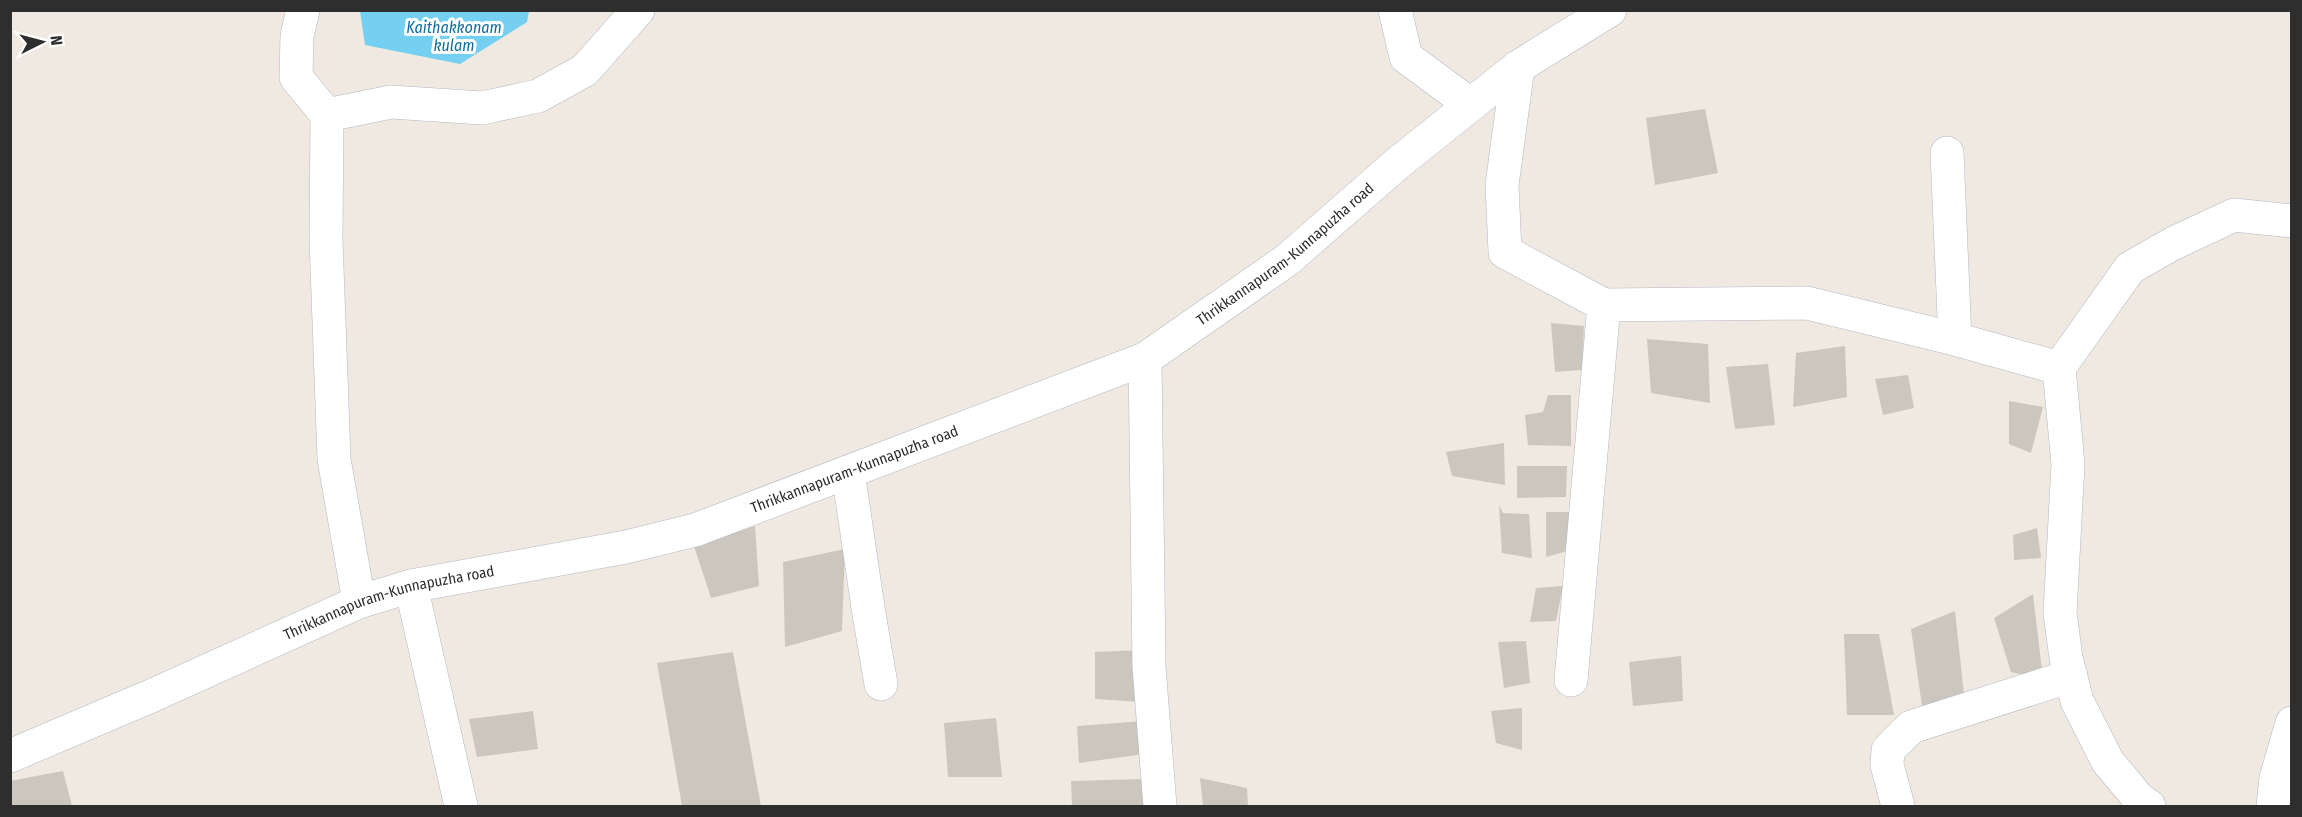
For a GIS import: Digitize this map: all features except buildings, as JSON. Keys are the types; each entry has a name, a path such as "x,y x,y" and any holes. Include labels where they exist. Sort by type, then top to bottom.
{"street":[{"path":"303,10 297,36 296,77 327,115 327,250 334,459 359,602"},
{"path":"1395,10 1406,57 1471,105"},
{"name":"Thrikkannapuram-Kunnapuzha road","path":"10,756 151,696 359,602 411,586 626,547 695,530 1144,359 1287,260 1398,163 1518,67 1610,10"},
{"path":"327,115 391,102 482,108 538,96 585,70 638,11"},
{"path":"1518,67 1502,185 1506,252 1604,305 1807,303 2060,368"},
{"path":"1947,153 1954,339"},
{"path":"2149,807 2139,799 2108,762 2077,701 2071,676 2060,613 2068,464 2060,368 2130,268 2172,244 2234,215 2292,221"},
{"path":"1571,680 1604,305"},
{"path":"1144,359 1149,667 1160,807"},
{"path":"848,472 881,684"},
{"path":"411,586 461,807"},
{"path":"1898,807 1887,765 1888,750 1911,727 2071,676"},
{"path":"2273,807 2276,778 2292,723"}],"water":[{"name":"Kaithakkonam kulam","path":"360,10 529,11 527,22 460,64 365,45"}]}
